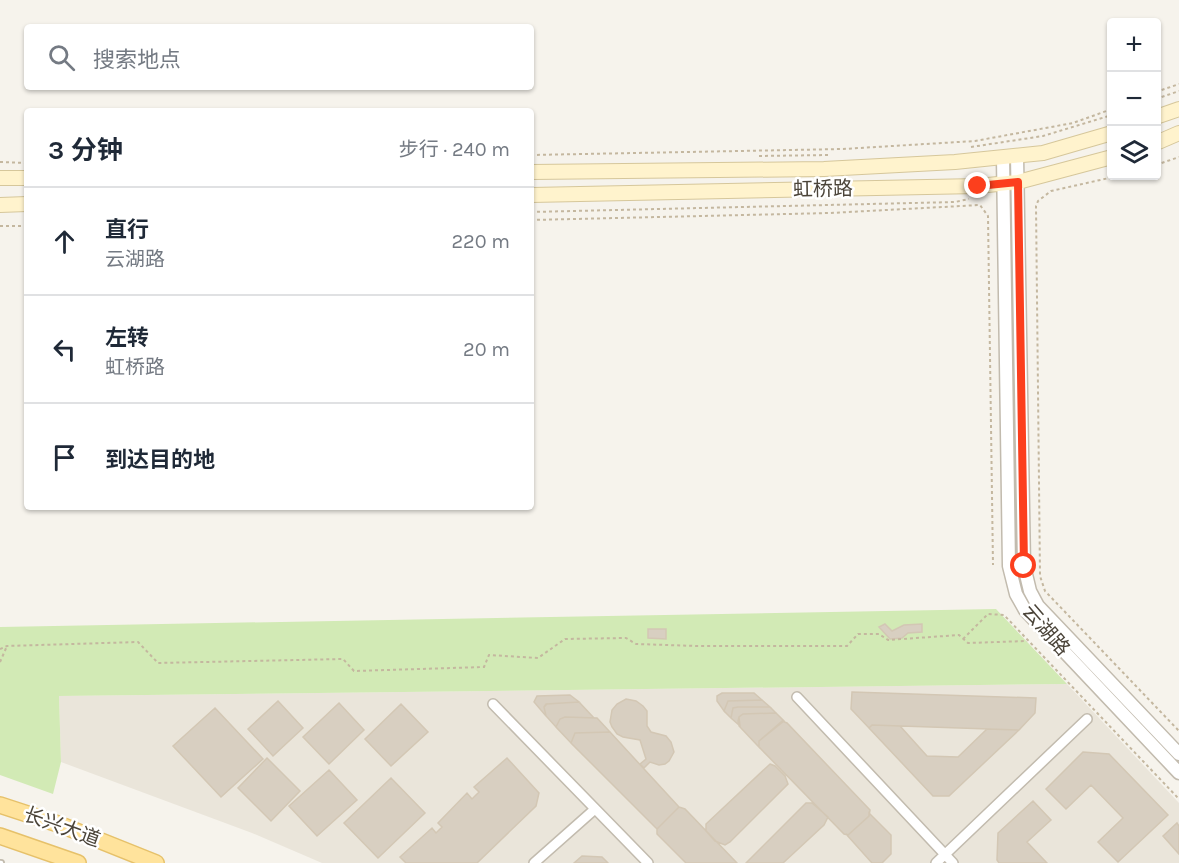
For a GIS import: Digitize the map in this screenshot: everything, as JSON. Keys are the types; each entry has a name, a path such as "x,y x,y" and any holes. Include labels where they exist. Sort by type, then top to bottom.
{"main road":[{"path":"1161,115 1179,109"},
{"path":"1161,141 1179,133"},
{"name":"虹桥路","path":"534,172 824,169 935,164 1043,153 1107,134"},
{"path":"1090,139 1083,147 1082,153 1097,161"},
{"name":"虹桥路","path":"534,195 1004,184 1107,158"},
{"path":"935,164 939,187"},
{"path":"0,178 24,178"},
{"path":"0,205 24,204"},
{"name":"长兴大道","path":"0,805 61,825 156,863"},
{"name":"长兴大道","path":"0,836 78,863"}],"street":[{"name":"云湖路","path":"1017,156 1026,579 1038,606 1179,754"},
{"name":"云湖路","path":"1003,158 1010,566 1016,594 1025,610 1179,773"},
{"path":"797,697 953,863"},
{"path":"493,704 648,863"},
{"path":"936,863 1087,719"},
{"path":"534,863 595,809"}],"path":[{"path":"1161,90 1179,84"},
{"path":"1161,97 1179,92"},
{"path":"534,155 843,149 975,141 1073,123 1107,111"},
{"path":"962,148 1044,136 1107,117"},
{"path":"753,156 834,155"},
{"path":"1161,163 1179,157"},
{"path":"0,162 24,163"},
{"path":"1107,179 1052,191 1038,201 1036,206 1040,576 1045,591 1179,731"},
{"path":"534,220 830,213 980,205 988,216 993,565"},
{"path":"0,226 24,226"},
{"path":"963,639 988,614 1004,615 1179,799"},
{"path":"0,649 7,646 138,642 158,663 344,659 354,671 484,667 489,655 538,658 565,639 626,638 636,644 708,646 847,646 858,634 879,634 888,640 958,634 968,643 1027,641"},
{"path":"0,662 7,646"}],"shaded area":[{"path":"1067,684 1179,803 1179,863 322,863 252,833 61,762 59,696"}],"green space":[{"path":"996,609 1067,684 59,696 61,762 53,794 0,775 0,627"}],"building":[{"path":"885,624 892,631 904,625 922,624 922,632 908,633 902,638 890,639 879,627"},
{"path":"648,629 666,629 666,639 648,638"},
{"path":"852,692 1036,698 1035,713 1019,730 872,725 869,728 851,709"},
{"path":"722,693 754,693 762,700 728,701 724,711 717,701 717,696"},
{"path":"570,695 579,702 547,704 544,707 546,716 534,702 537,696"},
{"path":"626,699 636,701 643,706 647,711 647,726 651,732 666,736 671,742 674,752 665,764 650,762 644,768 640,764 646,759 640,740 623,737 617,734 612,727 610,722 612,710"},
{"path":"762,700 770,707 733,708 731,718 724,711 728,701"},
{"path":"278,701 303,728 273,756 248,729"},
{"path":"579,702 594,718 565,717 560,719 556,727 546,716 544,707 546,704"},
{"path":"339,703 364,730 329,764 303,737"},
{"path":"401,704 428,732 391,766 365,739"},
{"path":"770,707 776,713 743,714 739,717 740,726 731,718 733,708"},
{"path":"215,708 263,759 221,797 173,746"},
{"path":"776,713 784,721 759,741 759,747 739,726 739,717 743,714"},
{"path":"565,717 597,718 610,732 575,733 571,743 556,727 560,719"},
{"path":"782,721 787,723 870,810 869,816 848,835 844,834 759,747 759,741"},
{"path":"872,725 900,726 927,756 958,757 987,729 1019,730 949,796 933,796 869,728"},
{"path":"610,732 679,807 657,829 571,743 575,733"},
{"path":"1083,752 1109,754 1168,815 1118,862 1098,842 1123,818 1091,785 1066,809 1046,789"},
{"path":"267,758 300,791 271,821 238,788"},
{"path":"507,758 539,793 536,806 477,863 406,863 400,857 432,828 436,833 442,827 438,823 467,793 472,799 479,792 474,787"},
{"path":"770,764 785,776 788,784 730,842 725,845 715,841 706,831 706,824"},
{"path":"329,770 357,800 317,836 289,806"},
{"path":"391,778 425,813 378,858 344,823"},
{"path":"1033,801 1051,820 1027,842 1047,863 999,863 997,860 998,833"},
{"path":"806,803 812,803 828,817 824,825 783,863 746,863"},
{"path":"679,807 685,809 737,863 686,863 657,834 657,829"},
{"path":"869,813 891,835 891,854 882,863 872,863 846,834 848,835 869,816"},
{"path":"1177,823 1179,826 1179,854 1163,836"},
{"path":"582,856 602,857 608,863 574,863"}],"route":[{"path":"978,186 1018,182 1024,566"}]}
